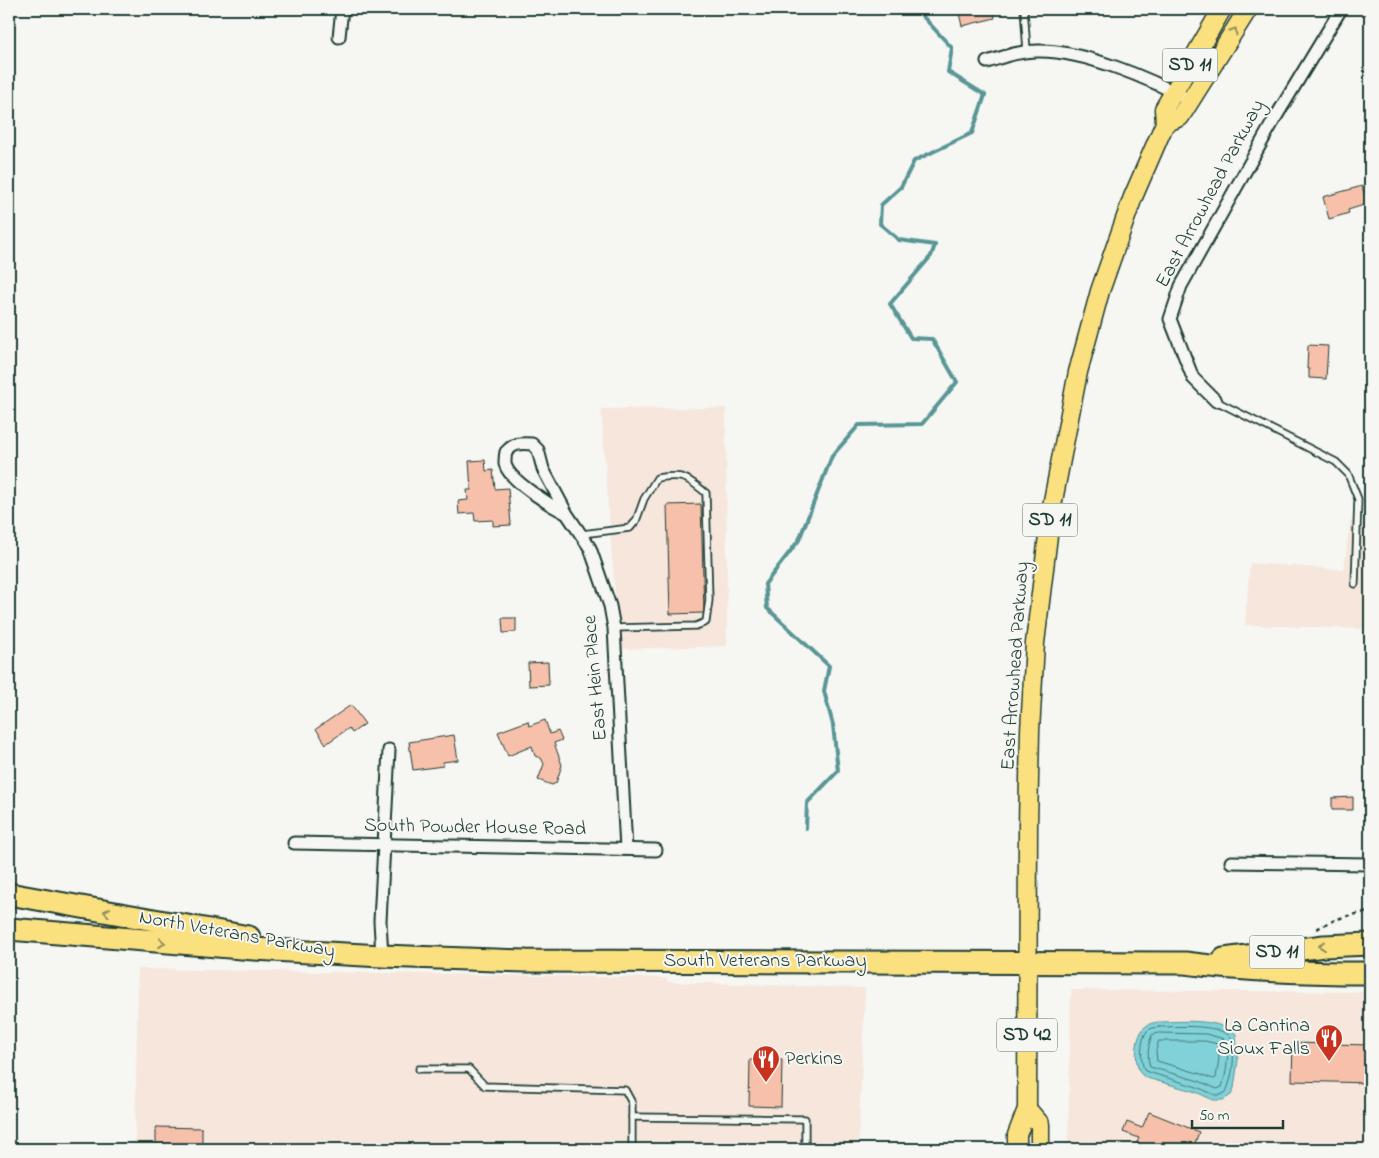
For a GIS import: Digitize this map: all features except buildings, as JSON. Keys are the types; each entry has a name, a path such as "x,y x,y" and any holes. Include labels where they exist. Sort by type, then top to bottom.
{"highway":[{"name":"North Veterans Parkway","path":"9,894 345,954"},
{"name":"North Veterans Parkway","path":"9,929 169,944 345,954"},
{"name":"South Veterans Parkway","path":"1184,963 1324,946 1370,944"},
{"name":"South Veterans Parkway","path":"345,954 536,961 1184,963 1231,969 1293,973 1370,973"}],"main road":[{"name":"East Arrowhead Parkway","path":"1017,1149 1017,1135 1027,1109 1030,731 1035,643 1058,466 1078,372 1100,291 1133,197 1166,123 1164,108 1222,9"},
{"name":"SD 11","path":"1166,123 1180,117 1248,9"},
{"path":"1027,1109 1040,1124 1040,1149"}],"street":[{"path":"339,37 342,9"},
{"name":"East Arrowhead Parkway","path":"1216,401 1193,378 1170,319 1181,286 1270,126 1341,9"},
{"path":"987,62 1007,55 1028,52 1064,52 1096,61 1163,86 1191,101"},
{"name":"East Hein Place","path":"567,514 547,504 510,473 505,464 506,452 512,445 532,444 538,450 543,468 567,514 590,548 610,606 614,628 626,849"},
{"path":"382,956 380,921 389,750"},
{"name":"South Powder House Road","path":"294,843 656,850"},
{"path":"1231,862 1370,864"}],"lane":[{"path":"1024,9 1028,52"},
{"path":"1216,401 1336,462 1348,474 1358,499 1355,584"},
{"path":"582,534 630,528 636,521 644,499 657,478 671,476 686,478 706,494 709,600 706,622 696,626 614,628"},
{"path":"419,1069 470,1069 485,1086 626,1090 632,1103 632,1149"},
{"path":"632,1117 806,1119 805,1149"}],"path":[{"path":"1300,949 1314,931 1329,922 1346,916 1370,912"}],"shaded area":[{"path":"726,408 727,646 619,649 601,409"},
{"path":"1350,522 1370,525 1370,629 1245,625 1250,563 1344,570"},
{"path":"138,969 667,978 667,982 865,988 858,1149 135,1149"},
{"path":"1071,990 1370,992 1370,1149 1068,1149"}],"water":[{"path":"1188,1021 1209,1023 1219,1025 1236,1034 1238,1060 1234,1088 1231,1095 1223,1100 1213,1100 1196,1092 1142,1075 1137,1066 1139,1037 1147,1026 1158,1022"}],"waterway":[{"path":"806,828 807,803 838,771 833,725 824,691 829,666 767,608 765,584 799,540 832,456 859,425 922,424 957,382 932,339 911,338 890,304 931,256 935,245 899,240 880,224 881,205 901,187 914,161 972,133 985,95 948,72 952,48 916,9"}],"place":[{"name":"La Cantina Sioux Falls","path":"1329,1062"},
{"name":"Perkins","path":"766,1083"}]}
